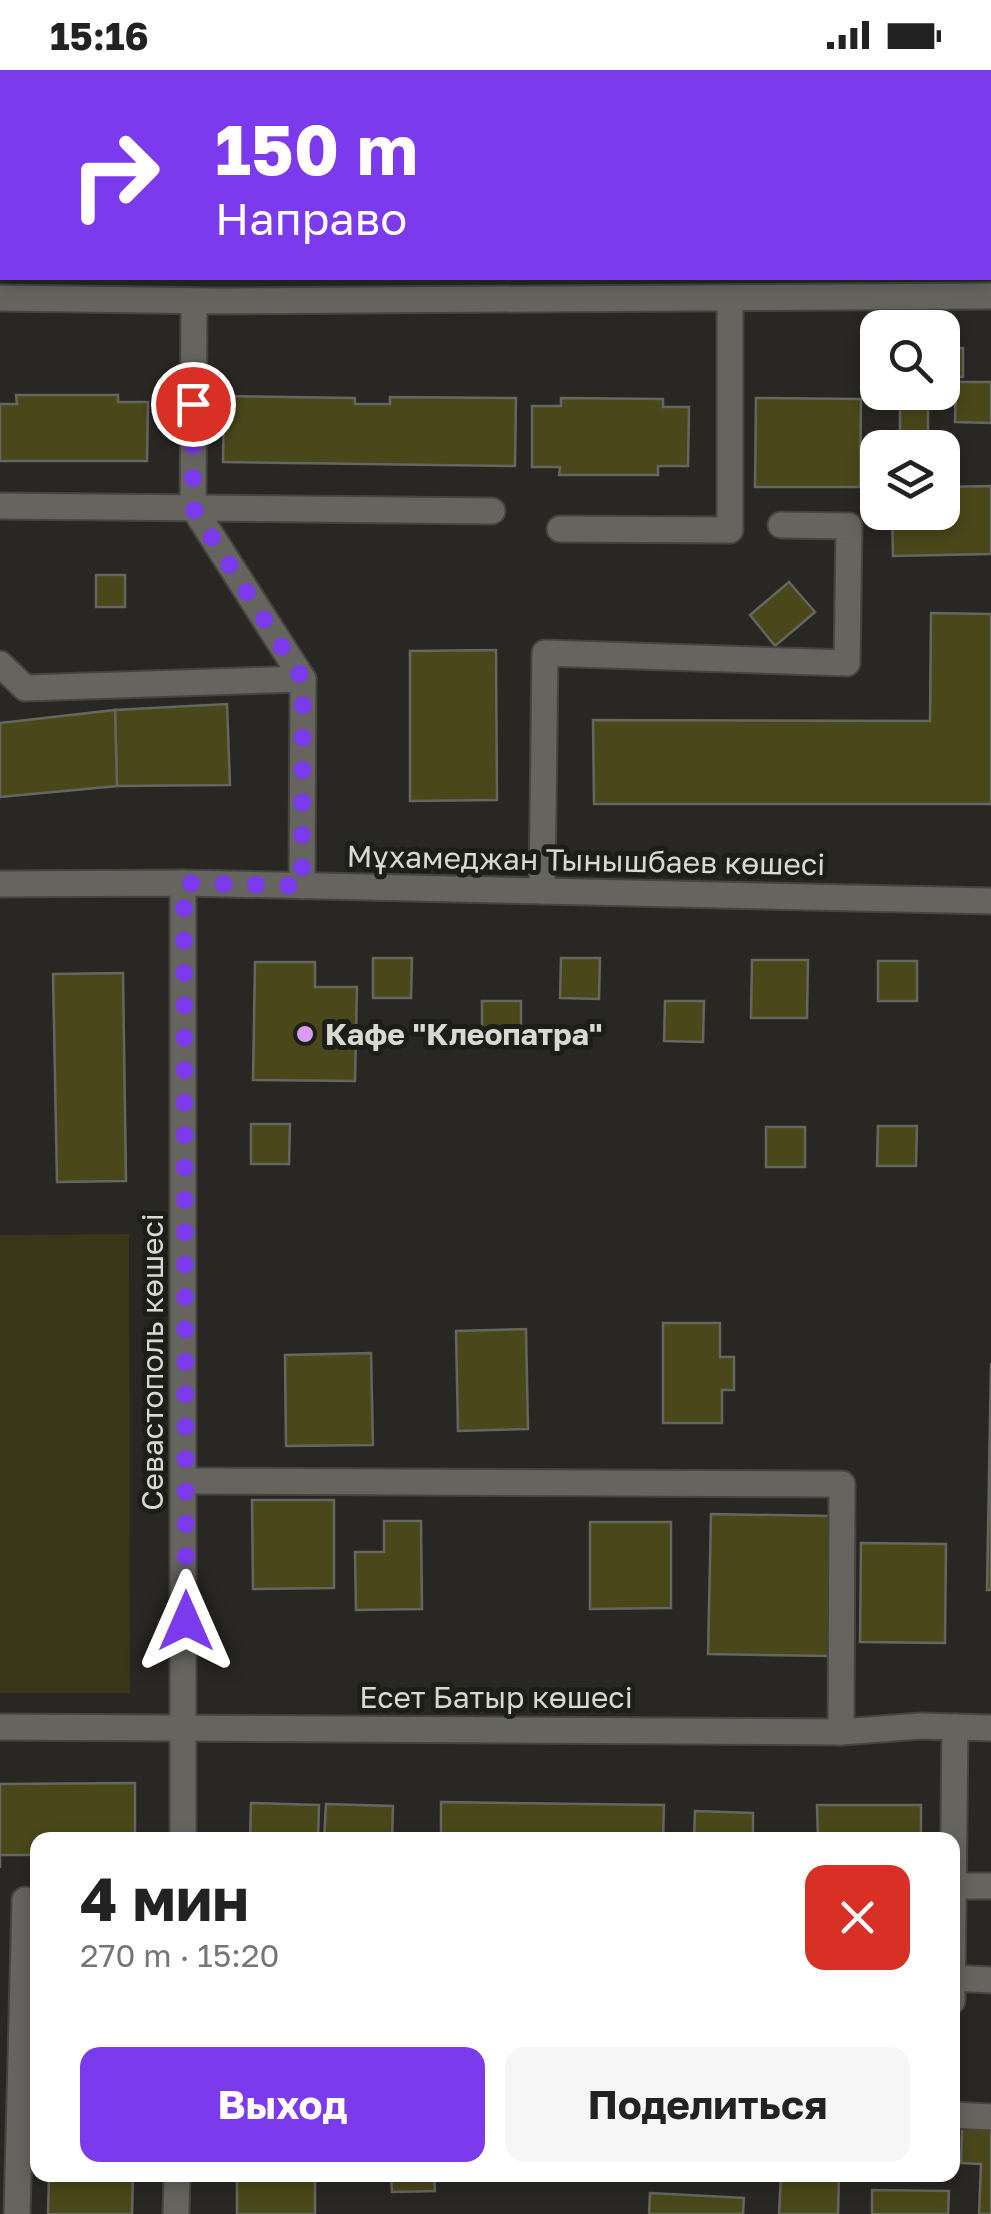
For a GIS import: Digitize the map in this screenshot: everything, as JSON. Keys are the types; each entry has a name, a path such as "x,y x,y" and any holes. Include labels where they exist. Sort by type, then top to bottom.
{"street":[{"path":"0,298 194,301 991,296"},
{"path":"560,530 730,530 730,298"},
{"path":"194,301 193,508 303,680 302,886"},
{"path":"0,506 492,510"},
{"path":"542,891 545,654 847,663 849,526 781,525"},
{"path":"0,664 26,688 303,680"},
{"name":"Мұхамеджан Тынышбаев көшесі","path":"0,884 184,883 991,900"},
{"name":"Севастополь көшесі","path":"184,883 184,1832"},
{"path":"185,1481 842,1484 840,1732"},
{"name":"Есет Батыр көшесі","path":"0,1726 840,1732 991,1728"},
{"path":"953,1832 954,1727"},
{"path":"960,1886 991,1886"},
{"path":"17,2214 21,1900"},
{"path":"960,1978 991,1980"},
{"path":"960,2116 991,2117"},
{"path":"176,2214 177,2182"}],"shaded area":[{"path":"129,1234 130,1693 0,1693 0,1235"}],"building":[{"path":"960,348 963,348 960,377"},
{"path":"960,382 991,382 991,423 955,422 955,410 960,410"},
{"path":"16,395 118,395 118,402 148,402 147,461 0,461 0,404 17,404"},
{"path":"224,396 355,398 355,404 390,404 390,397 516,398 515,466 223,462"},
{"path":"561,398 663,399 663,407 689,407 688,466 658,466 658,475 559,475 560,467 532,467 532,406 561,406"},
{"path":"756,398 860,399 860,487 755,487"},
{"path":"900,410 928,410 928,430 900,430"},
{"path":"991,486 991,554 893,556 892,530 960,530 960,487"},
{"path":"96,575 125,575 125,607 96,607"},
{"path":"789,582 815,612 775,646 750,615"},
{"path":"931,613 991,614 991,804 594,804 593,720 930,721"},
{"path":"496,650 497,800 410,801 410,651"},
{"path":"227,704 230,785 117,786 115,710"},
{"path":"115,710 117,786 0,797 0,723"},
{"path":"373,958 412,958 411,998 373,998"},
{"path":"561,958 600,958 599,999 560,998"},
{"path":"752,960 808,960 807,1018 751,1018"},
{"path":"878,961 917,961 917,1001 878,1001"},
{"name":"Кафе \"Клеопатра\"","path":"255,962 315,962 315,987 357,987 355,1081 253,1080"},
{"path":"123,973 126,1181 57,1182 53,974"},
{"path":"482,1001 521,1001 521,1042 482,1041"},
{"path":"665,1001 704,1001 703,1042 664,1041"},
{"path":"251,1124 290,1124 289,1164 251,1164"},
{"path":"878,1126 917,1126 916,1166 877,1166"},
{"path":"766,1127 805,1127 805,1167 766,1167"},
{"path":"663,1323 720,1323 720,1357 734,1357 734,1390 722,1390 722,1423 663,1423"},
{"path":"526,1329 528,1429 458,1431 456,1331"},
{"path":"371,1353 373,1445 286,1446 285,1355"},
{"path":"991,1363 991,1590 987,1590"},
{"path":"252,1500 334,1500 334,1588 253,1589"},
{"path":"711,1514 831,1516 829,1656 708,1654"},
{"path":"384,1521 421,1521 422,1609 356,1610 355,1552 384,1552"},
{"path":"590,1522 671,1522 671,1608 590,1609"},
{"path":"861,1543 946,1544 945,1643 860,1642"},
{"path":"135,1783 135,1832 30,1832 30,1855 0,1855 0,1784"},
{"path":"441,1802 664,1805 663,1832 441,1832"},
{"path":"251,1803 319,1805 318,1832 250,1832"},
{"path":"326,1804 393,1806 392,1832 324,1832"},
{"path":"817,1805 921,1805 921,1832 818,1832"},
{"path":"695,1811 753,1813 753,1832 694,1832"},
{"path":"962,2127 991,2128 991,2214 979,2214 981,2164 961,2163"},
{"path":"49,2182 133,2182 132,2214 48,2214"},
{"path":"237,2182 315,2182 315,2214 237,2214"},
{"path":"391,2182 434,2182 435,2191 392,2192"},
{"path":"781,2182 839,2182 838,2214 779,2214"},
{"path":"872,2190 949,2191 948,2214 872,2214"},
{"path":"650,2193 744,2198 743,2214 649,2214"}],"place":[{"name":"Кафе \"Клеопатра\"","path":"305,1034"}],"route":[{"path":"186,1621 184,883 302,886 303,680 193,508 193,404"}]}
